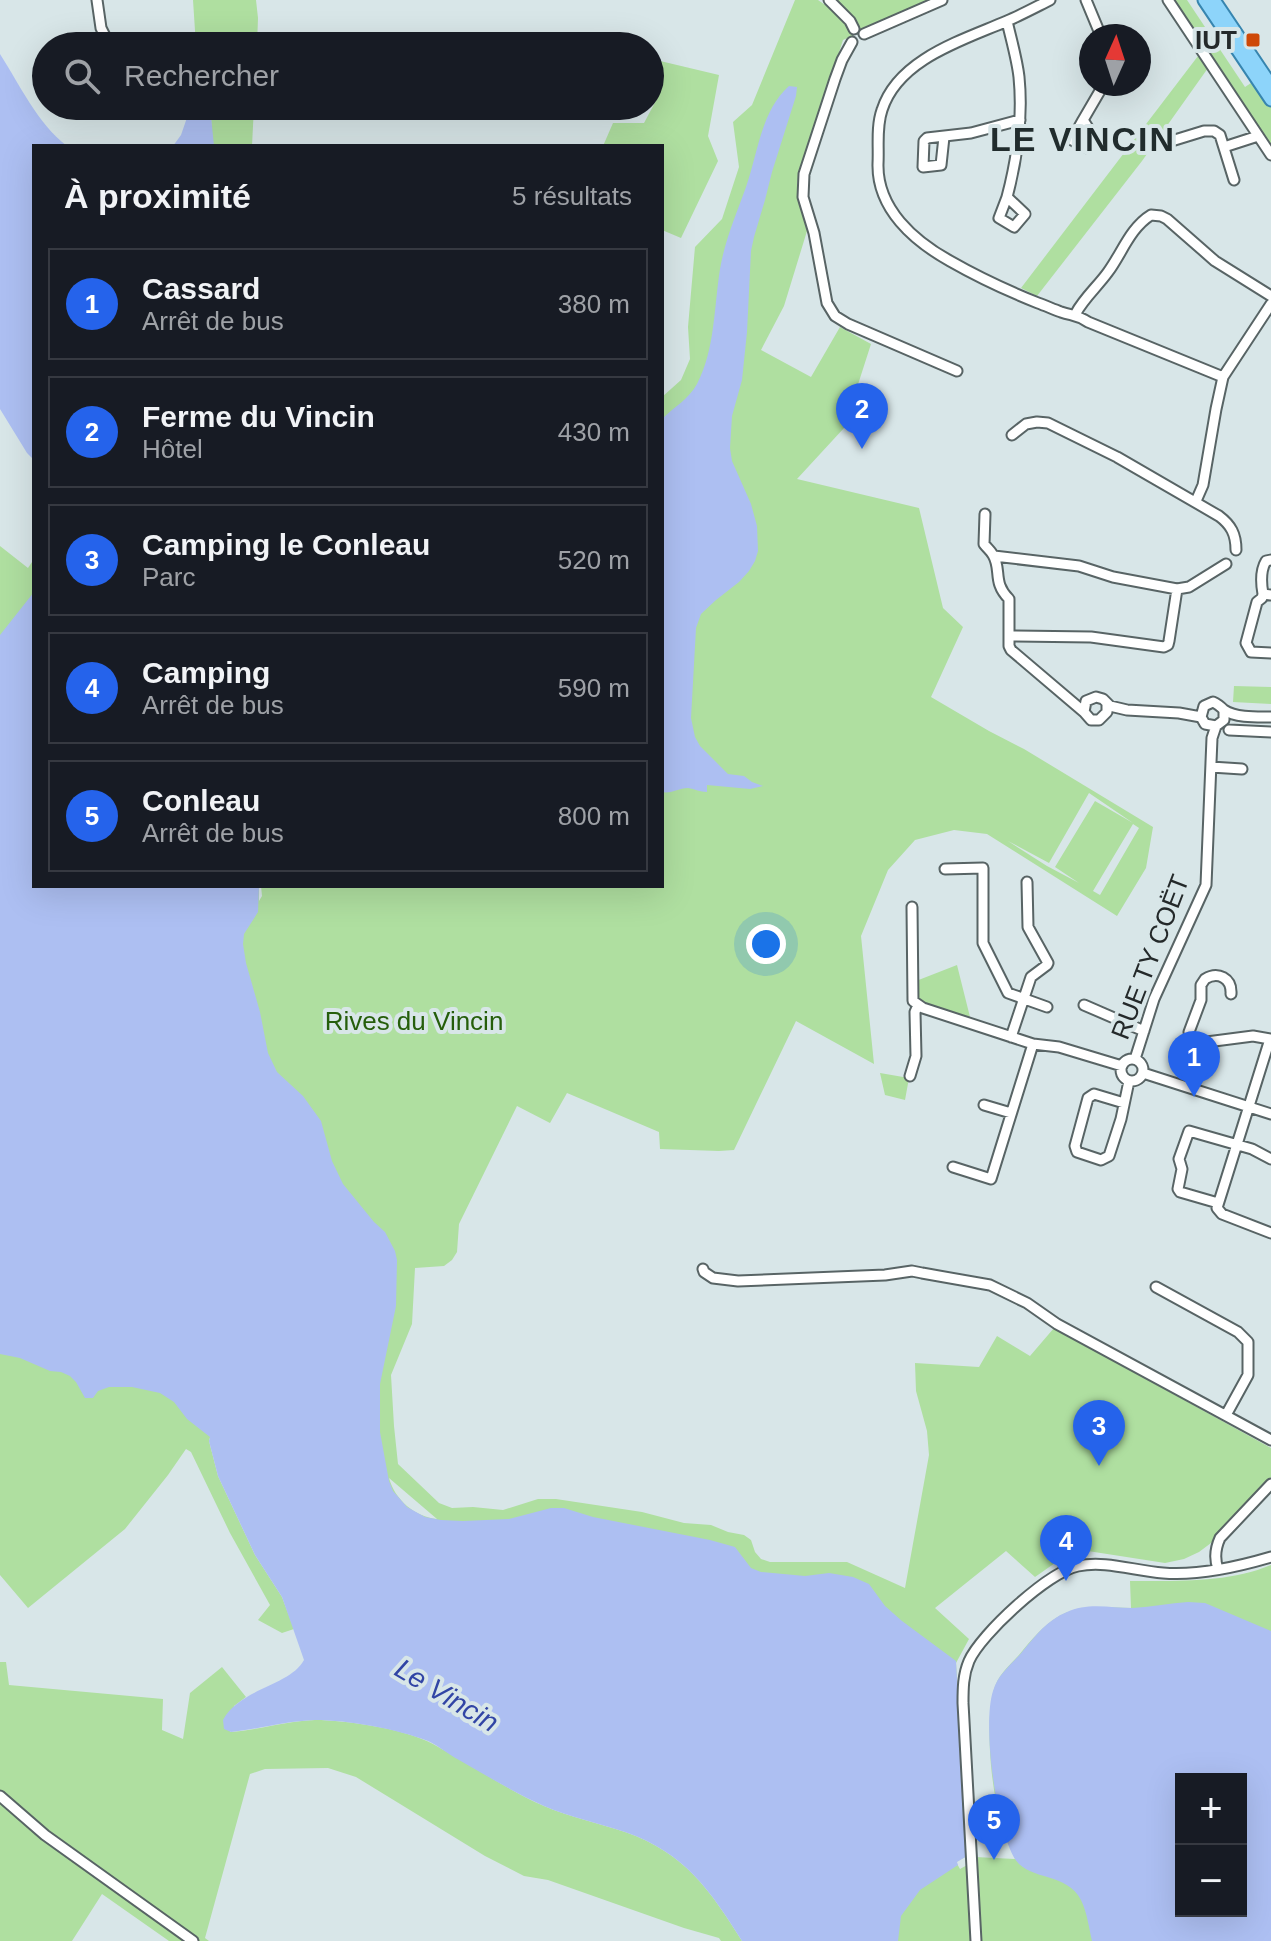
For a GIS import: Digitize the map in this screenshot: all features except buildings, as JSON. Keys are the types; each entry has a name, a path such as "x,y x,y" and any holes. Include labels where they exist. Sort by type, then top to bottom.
{"main road":[{"path":"1204,0 1271,100"},
{"path":"1214,0 1271,85"}],"street":[{"path":"97,0 103,32"},
{"path":"829,0 854,29"},
{"path":"852,42 861,42 864,34 942,0"},
{"path":"1050,0 930,55 908,72 889,93 880,121 878,172 881,191 905,226 926,246 946,259 1026,298 1064,313 1076,313 1088,322 1223,377"},
{"path":"1086,0 1096,24"},
{"path":"1168,0 1271,155"},
{"path":"1007,21 1019,76 1020,120 1014,172 1007,197"},
{"path":"854,29 864,34"},
{"path":"852,42 849,35 854,29"},
{"path":"852,42 842,60 804,174 803,197 814,233 827,303 835,316 848,324 957,371"},
{"path":"1083,120 1097,96"},
{"path":"944,137 1020,120"},
{"path":"1165,143 1214,131 1220,135 1234,180"},
{"path":"1224,147 1258,136"},
{"path":"1076,313 1110,269 1136,227 1151,215 1167,219 1215,261 1271,296"},
{"path":"1196,501 1203,485 1223,377 1271,304"},
{"path":"1012,435 1026,424 1048,423 1117,457 1226,521 1235,534 1236,550"},
{"path":"985,514 984,544 994,556 998,583 1009,599 1011,650 1068,698 1085,706 1088,718 1095,720 1127,710"},
{"path":"994,556 1079,566 1113,577 1177,589 1189,587 1226,564"},
{"path":"1268,562 1261,586 1267,594 1257,602 1246,643 1251,652 1271,653"},
{"path":"1010,636 1091,637 1164,647 1169,641 1177,589"},
{"path":"1085,706 1096,697 1127,710 1201,713"},
{"path":"1105,716 1107,704"},
{"path":"1201,713 1207,704 1220,704 1223,722"},
{"path":"1201,713 1205,724 1247,716 1271,717"},
{"path":"1223,722 1271,732"},
{"name":"RUE TY COËT","path":"1135,1059 1154,999 1206,885 1212,738 1223,722"},
{"path":"1211,767 1242,769"},
{"path":"945,869 983,868 983,943 1008,993 1047,1007"},
{"path":"1011,1037 1031,977 1048,963 1028,927 1027,882"},
{"path":"912,907 913,1001 918,1005 1033,1044 1059,1047 1122,1066"},
{"path":"1231,994 1230,984 1225,978 1215,975 1205,979 1189,1032 1192,1039 1199,1043 1253,1036 1271,1039 1228,1170 1218,1211 1271,1233"},
{"path":"910,1076 916,1056 915,1012 918,1005"},
{"path":"1084,1005 1144,1031"},
{"path":"953,1167 991,1179 1033,1044"},
{"path":"1135,1059 1142,1064 1143,1073 1136,1081 1129,1081 1122,1075 1122,1066 1127,1060 1135,1059"},
{"path":"1143,1073 1271,1114"},
{"name":"RUE TY COËT","path":"1124,1103 1094,1094 1088,1098 1075,1146 1077,1152 1101,1160 1109,1156 1124,1103 1129,1081"},
{"path":"984,1105 1011,1113"},
{"path":"1218,1203 1178,1189 1182,1169 1179,1159 1187,1134 1191,1131 1252,1149 1271,1159"},
{"path":"703,1269 719,1280 789,1280 912,1271 990,1285 1271,1440"},
{"path":"1156,1287 1238,1332 1248,1342 1248,1375 1226,1415"},
{"path":"1218,1569 1215,1556 1220,1538 1271,1484"},
{"path":"976,1941 963,1694 969,1662 980,1643 996,1625 1040,1588 1075,1567 1097,1564 1170,1574 1218,1569 1271,1557"},
{"path":"0,1796 45,1835 193,1941"}],"green space":[{"path":"193,0 256,0 258,32 195,32"},
{"name":"Rives du Vincin","path":"795,0 818,0 828,7 835,0 931,0 843,40 797,183 807,231 784,306 761,350 811,377 840,327 871,344 844,428 797,479 919,508 943,608 963,627 931,697 1153,827 1146,868 1117,916 987,834 954,830 915,840 888,870 861,936 874,1064 796,1021 734,1150 660,1149 659,1132 567,1093 550,1123 517,1106 459,1224 457,1252 452,1260 444,1266 415,1268 412,1324 391,1375 398,1464 439,1503 452,1508 503,1510 538,1499 556,1499 642,1512 684,1523 711,1525 744,1535 751,1540 761,1559 770,1562 847,1562 905,1588 929,1455 927,1431 916,1391 915,1363 979,1367 997,1336 1030,1356 1054,1328 1271,1448 1271,1477 1211,1543 1199,1552 1165,1563 1075,1549 1035,1577 1006,1551 935,1608 969,1639 956,1663 967,1856 956,1862 960,1869 969,1864 972,1941 887,1941 467,1651 147,1000 257,888 259,901 261,888 664,888 664,576 706,381 664,427 664,395 681,380 690,359 688,327 695,247 722,219 739,167 733,122 752,105","holes":["1089,793 1133,823 1095,801 1055,867 1079,883 1008,841 1049,863","1133,824 1139,828 1100,895 1093,891","389,1478 437,1519 421,1515 401,1500"]},
{"path":"1173,0 1187,0 1245,87 1254,81 1271,107 1271,147"},
{"path":"1198,56 1208,68 1142,161 1037,296 1021,288"},
{"path":"664,62 719,75 708,136 718,161 681,238 664,231 664,144 604,144 613,123 644,123 646,120 664,120"},
{"path":"211,120 253,120 252,144 212,144"},
{"path":"0,546 28,568 32,562 32,888 35,888 221,1400 209,1441 218,1476 255,1555 282,1597 294,1629 282,1633 258,1620 270,1605 230,1533 191,1452 186,1449 125,1529 28,1608 0,1575"},
{"path":"1234,686 1271,687 1271,704 1233,702"},
{"path":"957,965 970,1017 919,1003 916,981"},
{"path":"880,1073 909,1078 905,1100 885,1095"},
{"path":"1271,1565 1271,1831 1247,1789 1247,1773 1175,1773 1175,1793 1112,1941 979,1941 975,1857 1015,1859 996,1800 990,1758 991,1709 1001,1674 1036,1635 1059,1616 1096,1607 1131,1608 1130,1581 1183,1581 1254,1571"},
{"path":"0,1662 6,1662 9,1685 163,1699 162,1730 183,1739 190,1693 222,1667 246,1697 234,1706 230,1732 328,1720 408,1734 544,1806 625,1832 664,1851 680,1862 707,1890 742,1941 721,1941 548,1880 524,1876 485,1856 356,1777 328,1768 265,1769 250,1774 205,1938 209,1941 169,1941 102,1894 72,1941 0,1941"}],"water":[{"path":"0,54 32,106 32,120 42,120 65,144 32,144 32,458 0,409"},
{"path":"789,86 797,87 751,251 742,380 732,416 730,448 757,526 758,551 749,571 701,614 696,628 691,718 700,746 728,774 744,776 763,786 750,789 707,785 707,792 688,788 664,792 664,417 690,394 703,371 711,343 720,269 728,238 766,120"},
{"path":"186,120 211,120 214,144 174,144"},
{"name":"Le Vincin","path":"32,595 32,888 259,888 258,912 244,934 243,944 268,1053 277,1072 303,1096 321,1121 332,1161 343,1184 385,1232 395,1251 396,1306 380,1384 380,1432 389,1481 393,1491 407,1507 425,1517 463,1521 509,1519 551,1508 564,1508 735,1547 751,1568 761,1572 805,1576 829,1573 853,1577 869,1584 885,1606 956,1661 967,1856 920,1890 901,1916 898,1941 742,1941 719,1905 694,1875 664,1851 625,1832 544,1806 416,1737 372,1726 328,1720 231,1732 224,1729 223,1720 231,1709 252,1694 288,1676 304,1660 282,1597 255,1555 218,1476 210,1437 187,1419 174,1402 160,1393 132,1387 109,1387 98,1391 93,1398 85,1398 70,1376 0,1354 0,635"},
{"path":"1205,1603 1271,1631 1271,1941 1092,1941 1085,1910 1075,1891 1021,1866 1008,1844 997,1801 990,1751 990,1707 995,1685 1053,1619 1091,1606 1133,1608"}],"place":[{"name":"IUT","path":"1253,40"},
{"name":"Ferme du Vincin","path":"862,449"},
{"name":"Cassard","path":"1194,1097"},
{"name":"Camping le Conleau","path":"1099,1466"},
{"name":"Camping","path":"1066,1581"},
{"name":"Conleau","path":"994,1860"}],"district":[{"name":"LE VINCIN","path":"1083,139"}]}
